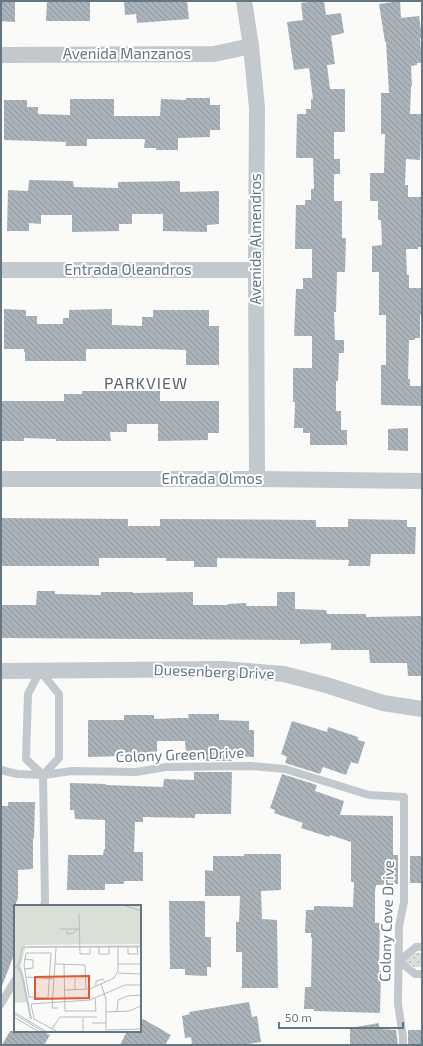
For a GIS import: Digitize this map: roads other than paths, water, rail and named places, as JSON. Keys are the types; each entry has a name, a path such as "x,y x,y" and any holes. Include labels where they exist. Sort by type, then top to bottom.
{"street":[{"name":"Avenida Almendros","path":"244,1 251,46 257,108 257,479"},
{"name":"Avenida Manzanos","path":"1,55 214,54 251,46"},
{"name":"Entrada Oleandros","path":"1,270 256,270"},
{"name":"Entrada Olmos","path":"1,479 257,479 422,481"},
{"name":"Duesenberg Drive","path":"1,671 224,669 284,674 326,685 383,703 422,708"}],"lane":[{"path":"43,775 26,759 28,694 40,671 60,694 59,758 43,775 44,905"},
{"name":"Colony Green Drive","path":"1,770 17,774 43,775 72,771 136,772 166,767 250,766 285,770 369,795 404,797"},
{"name":"Colony Cove Drive","path":"403,1045 398,1004 399,926 404,902 404,797"},
{"path":"422,947 416,947 399,961 415,974 422,974"},
{"path":"1,1004 14,982"}],"district":[{"name":"PARKVIEW","path":"146,383"}]}
